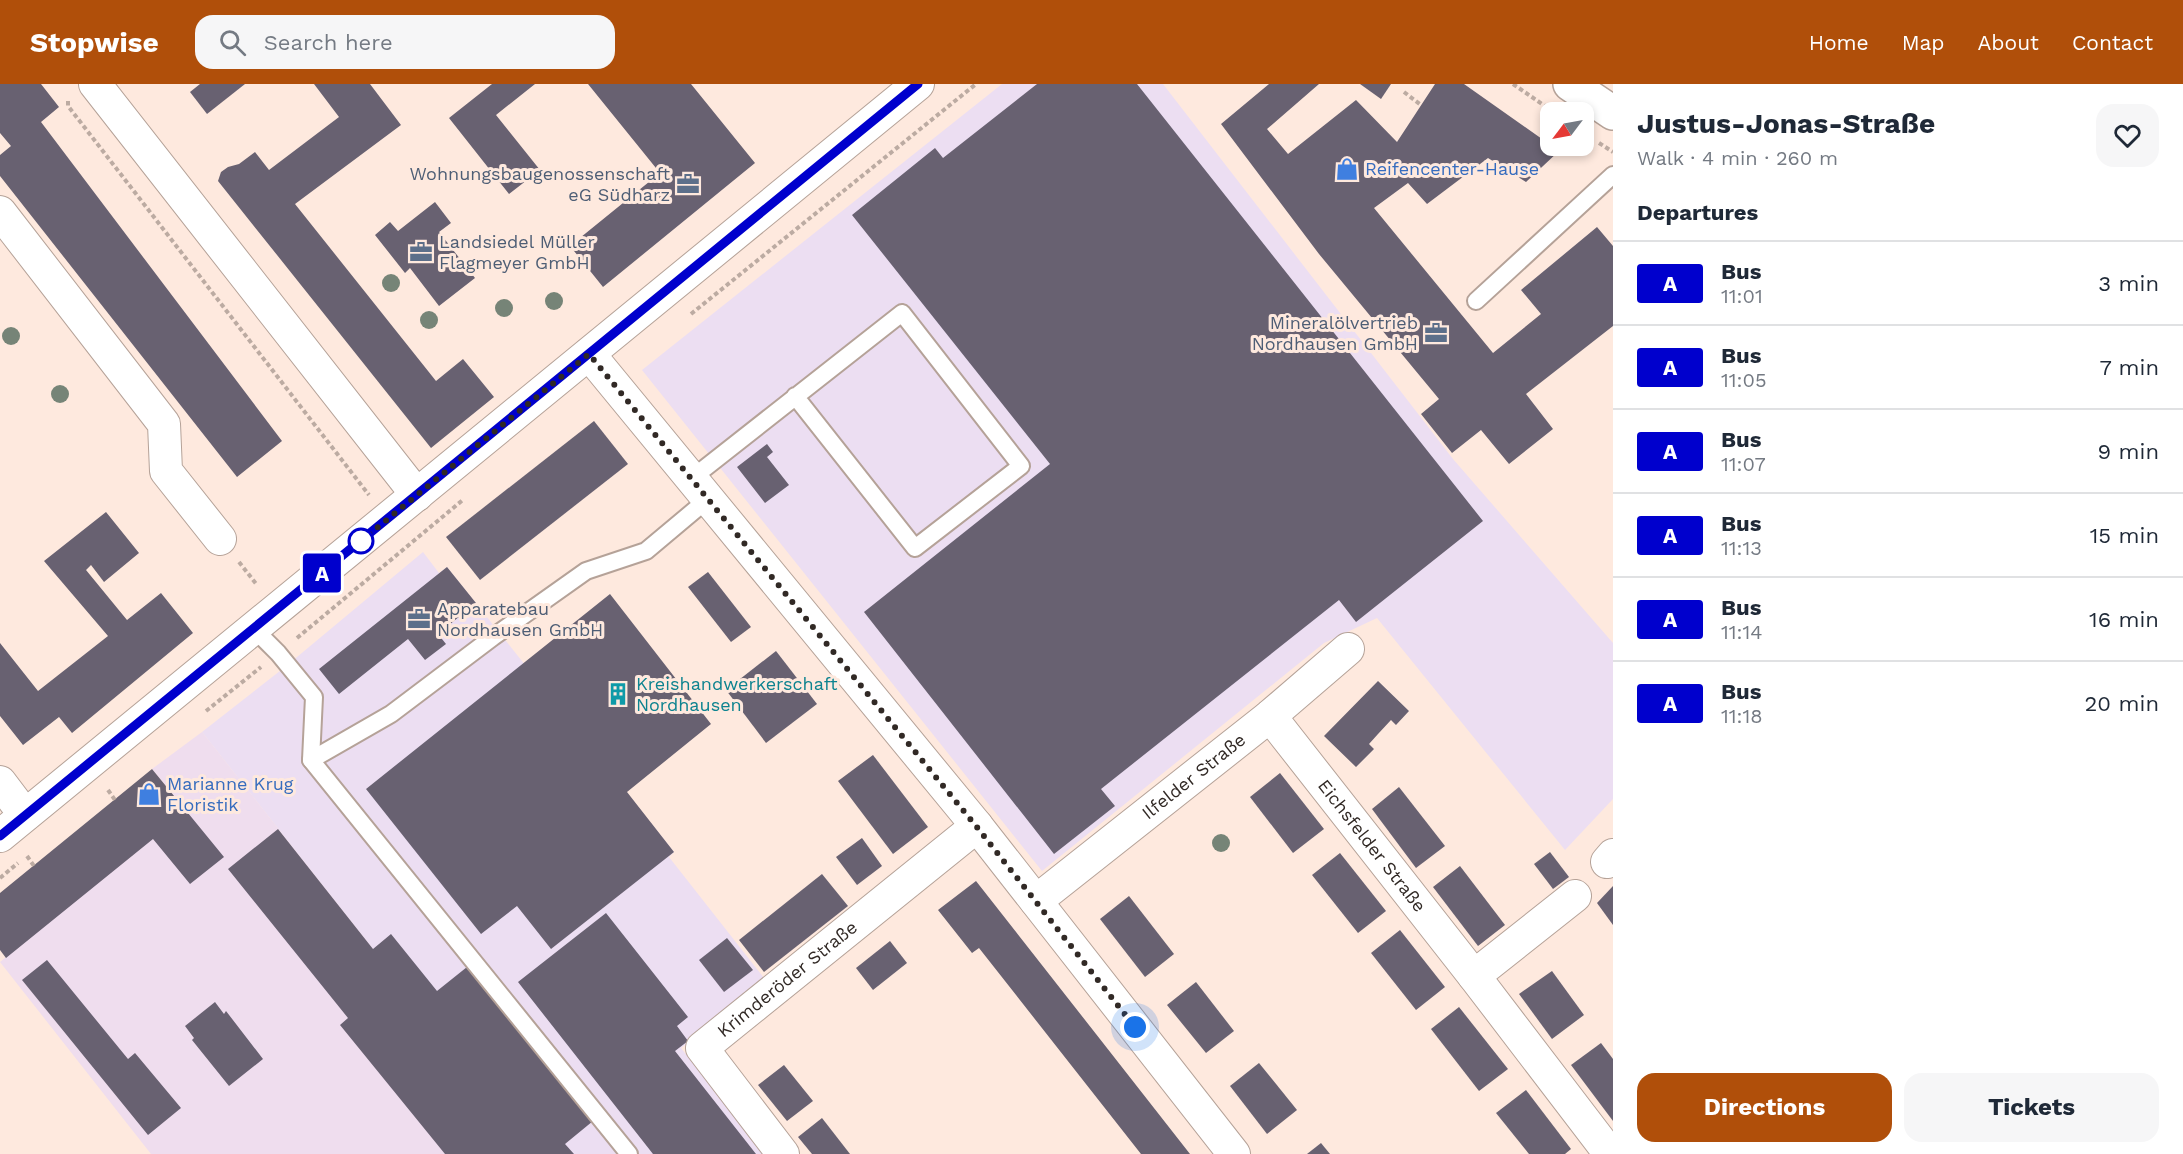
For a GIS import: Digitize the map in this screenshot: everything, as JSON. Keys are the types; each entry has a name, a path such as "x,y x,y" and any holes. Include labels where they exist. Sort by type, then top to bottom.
{"main road":[{"path":"1570,84 1613,113"}],"street":[{"path":"0,836 918,84"},
{"path":"82,90 417,495"},
{"path":"0,212 164,424 166,471 220,538"},
{"path":"589,354 976,826 1234,1154"},
{"name":"Ilfelder Straße","path":"1036,901 1270,716 1348,649"},
{"name":"Eichsfelder Straße","path":"1270,716 1610,1154"},
{"path":"0,782 25,815"},
{"name":"Krimderöder Straße","path":"783,1154 702,1048 976,826"},
{"path":"1474,976 1575,896"}],"lane":[{"path":"1476,301 1613,175"},
{"path":"311,760 391,714 586,571 646,551 700,489 795,396 902,313 1021,465 915,548 795,396"},
{"path":"266,620 278,653 314,697 311,760 629,1154"}],"path":[{"path":"683,320 976,84"},
{"path":"1513,84 1540,102"},
{"path":"82,90 68,106 375,502"},
{"path":"1404,92 1421,105"},
{"path":"197,718 472,493"},
{"path":"220,538 266,620"},
{"path":"101,796 117,783"},
{"path":"108,790 115,800"},
{"path":"0,878 36,849"},
{"path":"27,856 34,866"}],"shaded area":[{"path":"1002,84 1163,84 1453,459 1613,643 1613,799 1565,850 1377,618 1324,643 1042,871 642,370"},
{"path":"423,552 439,573 447,567 674,852 669,857 768,983 681,1048 764,1154 541,1154 373,949 202,732 285,667"},
{"path":"202,732 373,949 541,1154 151,1154 0,962 187,811 152,769"}],"building":[{"path":"0,84 41,84 59,107 41,122 282,441 237,477 0,176 0,155 11,146 0,133"},
{"path":"200,84 245,84 207,114 190,92"},
{"path":"314,84 370,84 401,125 295,204 436,381 463,359 494,397 431,448 218,181 221,172 239,164 255,152 269,170 339,117"},
{"path":"492,84 535,84 496,115 540,170 509,194 449,118"},
{"name":"Wohnungsbaugenossenschaft eG Südharz","path":"588,84 691,84 755,163 603,287 570,246 660,173"},
{"path":"1037,84 1137,84 1483,521 1356,622 1339,600 1101,789 1115,806 1054,854 864,612 1050,464 852,215 935,148 943,158"},
{"path":"1269,84 1319,84 1267,129 1288,154 1356,100 1397,142 1435,84 1464,84 1540,138 1540,156 1554,156 1526,182 1488,158 1427,204 1408,183 1374,208 1493,353 1541,314 1521,290 1597,227 1613,246 1613,326 1526,394 1553,429 1509,464 1481,430 1452,453 1421,414 1439,399 1319,254 1221,124"},
{"path":"1360,84 1391,84 1381,99"},
{"name":"Landsiedel Müller Flagmeyer GmbH","path":"435,202 451,223 439,232 475,278 439,306 410,268 405,273 375,235 390,222 398,231"},
{"path":"594,421 628,464 480,580 446,537"},
{"path":"767,444 773,452 767,457 789,485 765,503 737,467"},
{"path":"106,512 139,553 104,582 91,565 86,570 127,620 161,593 193,633 72,733 59,717 23,745 0,716 0,643 38,691 108,636 44,561"},
{"name":"Apparatebau Nordhausen GmbH","path":"447,567 476,603 438,634 446,644 425,660 408,639 339,694 319,669"},
{"path":"708,572 751,627 731,642 688,587"},
{"path":"610,594 711,724 627,792 674,852 551,949 517,906 481,934 366,789"},
{"path":"776,651 817,704 766,743 726,690"},
{"path":"1378,681 1409,711 1396,725 1391,720 1369,744 1374,749 1356,767 1324,736"},
{"path":"873,755 928,827 893,854 838,781"},
{"path":"152,769 224,857 190,884 153,839 6,958 0,950 0,893"},
{"path":"1280,773 1324,829 1293,853 1250,797"},
{"path":"1399,787 1445,846 1416,868 1372,809"},
{"path":"278,829 373,949 391,934 437,991 467,967 593,1121 565,1144 574,1154 445,1154 340,1025 348,1018 228,869"},
{"path":"862,838 882,866 857,885 836,857"},
{"path":"1550,852 1569,877 1553,889 1534,864"},
{"path":"1340,853 1386,911 1358,933 1312,875"},
{"path":"1460,866 1505,925 1478,946 1433,887"},
{"path":"822,874 848,906 764,972 739,940"},
{"path":"976,881 1190,1154 1141,1154 979,948 972,953 938,910"},
{"path":"1613,886 1613,925 1597,903"},
{"path":"1129,896 1174,954 1145,977 1100,919"},
{"path":"606,913 688,1017 677,1026 688,1041 675,1051 756,1154 653,1154 518,982"},
{"path":"1400,930 1445,987 1416,1010 1371,953"},
{"path":"727,938 753,970 724,992 699,960"},
{"path":"890,941 907,963 873,990 856,968"},
{"path":"47,960 128,1059 135,1053 181,1108 148,1135 22,980"},
{"path":"1552,971 1584,1015 1552,1039 1519,994"},
{"path":"1196,982 1234,1031 1206,1053 1167,1005"},
{"path":"215,1002 224,1014 226,1011 263,1059 229,1086 192,1040 194,1038 185,1026"},
{"path":"1459,1007 1508,1069 1479,1091 1431,1029"},
{"path":"1601,1043 1613,1059 1613,1121 1571,1065"},
{"path":"1259,1063 1297,1110 1267,1134 1230,1086"},
{"path":"784,1065 813,1101 787,1121 758,1085"},
{"path":"1526,1090 1571,1149 1565,1154 1529,1154 1496,1113"},
{"path":"822,1118 850,1154 812,1154 798,1137"},
{"path":"1321,1143 1330,1154 1307,1154"}],"bus line":[{"name":"A","path":"0,836 918,84"}],"place":[{"name":"Reifencenter-Hause","path":"1347,169"},
{"name":"Wohnungsbaugenossenschaft eG Südharz","path":"688,184"},
{"name":"Landsiedel Müller Flagmeyer GmbH","path":"421,252"},
{"name":"Mineralölvertrieb Nordhausen GmbH","path":"1436,333"},
{"name":"Apparatebau Nordhausen GmbH","path":"419,619"},
{"name":"Kreishandwerkerschaft Nordhausen","path":"618,694"},
{"name":"Marianne Krug Floristik","path":"149,794"}],"route":[{"path":"361,541 589,354 976,826 1135,1027"}]}
